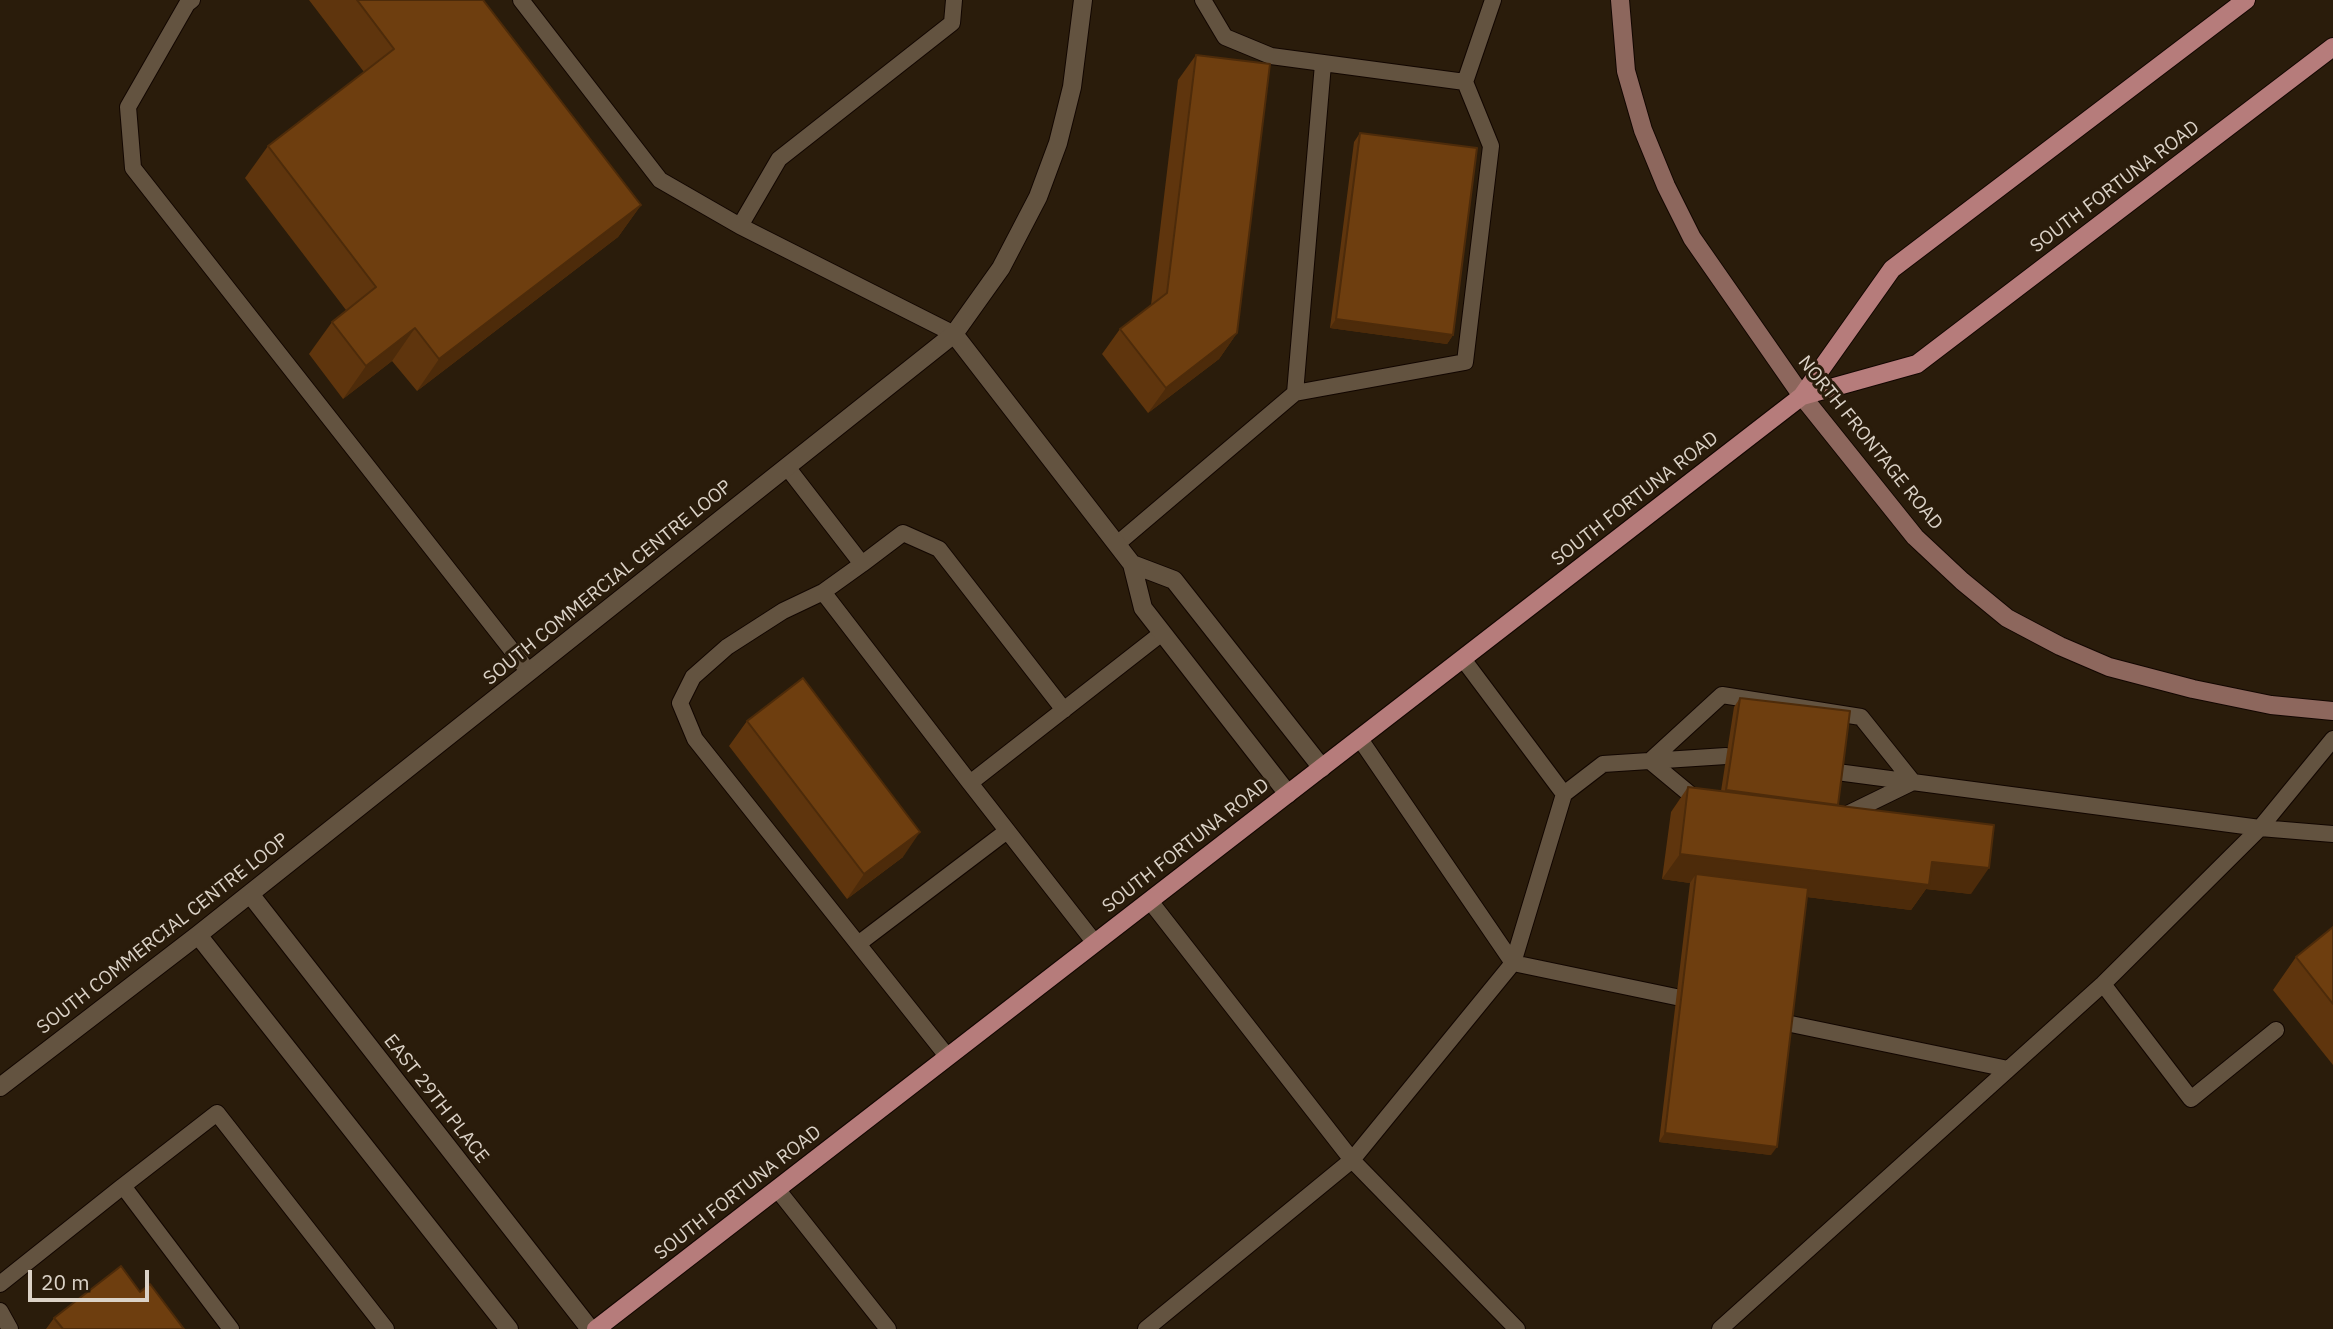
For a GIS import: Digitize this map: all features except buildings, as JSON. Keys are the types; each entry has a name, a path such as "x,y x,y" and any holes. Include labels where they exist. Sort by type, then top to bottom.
{"main road":[{"name":"NORTH FRONTAGE ROAD","path":"1620,0 1626,71 1643,130 1666,186 1692,238 1802,396 1915,537 2007,618 2060,646 2109,667 2193,689 2271,705 2333,712"},
{"name":"SOUTH FORTUNA ROAD","path":"596,1329 1802,396 1892,270 2246,0"},
{"name":"SOUTH FORTUNA ROAD","path":"1802,396 1917,364 2333,47"}],"street":[{"name":"SOUTH COMMERCIAL CENTRE LOOP","path":"0,1087 250,894 954,334 1001,268 1038,197 1058,144 1072,87 1083,0"},
{"path":"954,334 1132,564 1143,608 1288,794"},
{"path":"1132,564 1174,580 1322,768"},
{"name":"EAST 29TH PLACE","path":"250,894 590,1329"},
{"path":"198,935 509,1329"}],"lane":[{"path":"192,0 187,4 128,107 133,168 529,672"},
{"path":"521,0 660,180 740,226 954,334"},
{"path":"740,226 779,159 952,23 954,0"},
{"path":"1203,0 1225,37 1271,56 1465,82"},
{"path":"1117,544 1295,393 1465,362 1490,146 1465,82 1493,0"},
{"path":"1295,393 1323,64"},
{"path":"787,467 862,564"},
{"path":"947,1056 695,739 680,703 693,677 727,647 783,611 823,592 903,533 939,549 1064,709"},
{"path":"823,592 1095,943"},
{"path":"970,783 1162,633"},
{"path":"1463,659 1564,794"},
{"path":"1650,761 1722,695 1861,717 1913,782"},
{"path":"1360,739 1513,963 1676,997"},
{"path":"1720,1329 2104,984 2260,828 2333,739"},
{"path":"1146,1329 1352,1160 1513,963 1564,794 1603,764 1726,756"},
{"path":"1650,761 1703,805 1835,820 1913,782"},
{"path":"1837,772 2260,828 2333,834"},
{"path":"858,944 1007,831"},
{"path":"1150,901 1352,1160 1517,1329"},
{"path":"2104,984 2191,1099 2276,1030"},
{"path":"1786,1023 2008,1069"},
{"path":"0,1284 217,1113 386,1329"},
{"path":"123,1186 231,1329"},
{"path":"778,1189 888,1329"},
{"path":"0,1311 10,1329"}]}
